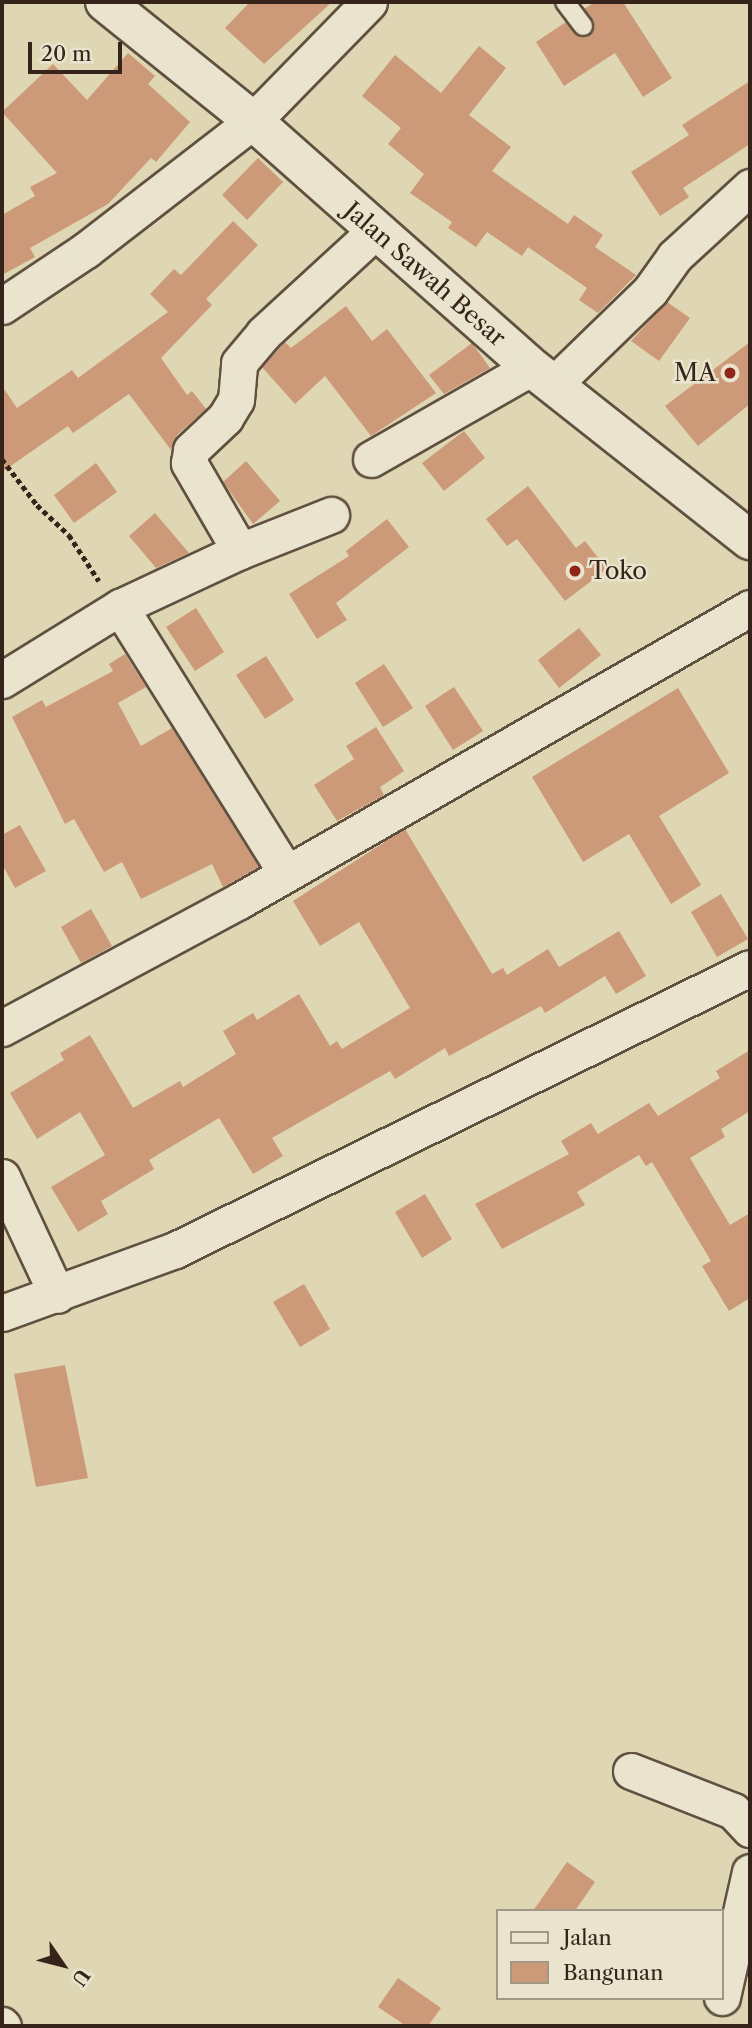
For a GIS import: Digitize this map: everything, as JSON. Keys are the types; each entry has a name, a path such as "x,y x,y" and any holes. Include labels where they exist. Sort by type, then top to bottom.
{"main road":[{"name":"Jalan Sawah Besar","path":"104,2 253,121 542,376 750,540"}],"street":[{"path":"2,306 86,250 253,121 369,2"},
{"path":"371,459 542,376 650,291 694,238 750,187"},
{"path":"240,551 189,463 191,450 226,418 236,400 239,363 262,334 376,230"},
{"path":"2,680 113,600 331,515"},
{"path":"113,600 285,871"},
{"path":"2,1028 239,901 285,871 750,608"},
{"path":"2,1314 187,1244 750,968"},
{"path":"2,1177 57,1295"},
{"path":"631,1771 733,1811 750,1829"},
{"path":"724,1988 750,1872"},
{"path":"715,2026 721,2000"}],"lane":[{"path":"565,2 583,26"}],"path":[{"path":"2,459 37,505 69,535 113,600"}],"building":[{"path":"250,2 332,2 264,64 225,28"},
{"path":"595,2 623,2 672,78 643,97 615,53 564,86 536,42 566,22 578,36 589,35 594,24 584,9"},
{"path":"479,46 506,68 469,115 511,147 492,171 568,224 574,215 603,235 595,247 636,275 598,313 579,300 587,288 528,247 522,256 487,232 476,247 448,228 452,222 410,193 424,174 388,144 401,128 362,96 395,55 441,93"},
{"path":"128,53 155,76 148,84 190,122 156,162 151,158 108,204 30,248 35,257 2,275 2,215 35,196 30,187 57,173 2,112 53,64 87,100"},
{"path":"750,81 750,144 683,188 689,197 660,216 631,172 689,135 682,125"},
{"path":"258,158 283,182 247,220 222,195"},
{"path":"233,221 258,245 206,299 212,305 161,358 187,395 192,391 206,409 177,435 171,450 129,394 73,433 68,426 2,472 2,386 17,408 72,370 78,378 168,312 150,294 174,269 181,275"},
{"path":"667,302 690,318 659,361 631,341"},
{"path":"346,306 372,341 387,329 436,393 371,436 325,376 295,404 262,367 285,342 291,348"},
{"name":"MA","path":"750,342 750,404 698,446 665,406"},
{"path":"472,343 490,368 444,394 429,375"},
{"path":"464,431 485,458 444,491 422,463"},
{"path":"246,461 280,501 253,524 223,482"},
{"path":"96,463 117,492 74,523 54,495"},
{"path":"528,486 576,548 585,541 607,569 565,601 517,539 507,546 486,519"},
{"path":"155,513 189,553 156,568 129,536"},
{"path":"387,519 409,547 336,603 347,620 317,639 289,594 349,556 346,551"},
{"path":"196,608 224,652 195,671 166,627"},
{"path":"579,628 601,655 559,688 538,660"},
{"path":"125,654 146,687 118,703 141,746 172,728 259,867 223,887 212,864 141,899 122,862 104,872 74,819 65,824 12,717 42,700 46,707 113,671 109,664"},
{"path":"266,656 294,700 265,719 236,675"},
{"path":"384,664 413,708 383,727 355,683"},
{"path":"454,687 483,731 453,750 425,706"},
{"path":"678,688 729,773 659,816 701,885 671,904 629,834 583,862 532,777"},
{"path":"376,727 404,771 380,787 384,795 337,821 314,785 354,759 346,746"},
{"path":"20,825 46,871 15,888 2,864 2,835"},
{"path":"405,829 492,974 503,968 507,975 548,949 559,967 619,931 646,976 616,994 605,976 545,1013 541,1006 449,1056 445,1048 395,1079 390,1071 272,1138 283,1156 253,1174 219,1118 149,1160 154,1169 101,1201 108,1214 78,1232 51,1187 105,1155 80,1112 37,1139 10,1093 64,1060 60,1053 90,1035 133,1108 180,1081 183,1087 236,1054 223,1031 253,1013 257,1020 299,994 330,1046 337,1041 342,1049 410,1008 359,922 320,946 293,901"},
{"path":"721,894 748,939 717,957 691,912"},
{"path":"91,909 112,946 81,963 61,927"},
{"path":"750,1050 750,1111 721,1129 725,1137 690,1158 730,1225 750,1213 750,1298 729,1311 702,1266 711,1261 652,1162 646,1166 639,1155 577,1192 585,1205 502,1249 475,1204 569,1154 561,1141 591,1123 598,1134 649,1103 658,1116 720,1078 716,1071"},
{"path":"425,1194 452,1239 422,1258 395,1212"},
{"path":"304,1284 330,1329 300,1347 273,1302"},
{"path":"65,1365 88,1478 36,1487 14,1374"},
{"path":"567,1862 595,1882 576,1909 534,1909"},
{"path":"398,1978 441,2008 428,2026 406,2026 378,2007"}],"place":[{"name":"MA","path":"730,373"},
{"name":"Toko","path":"575,571"}]}
